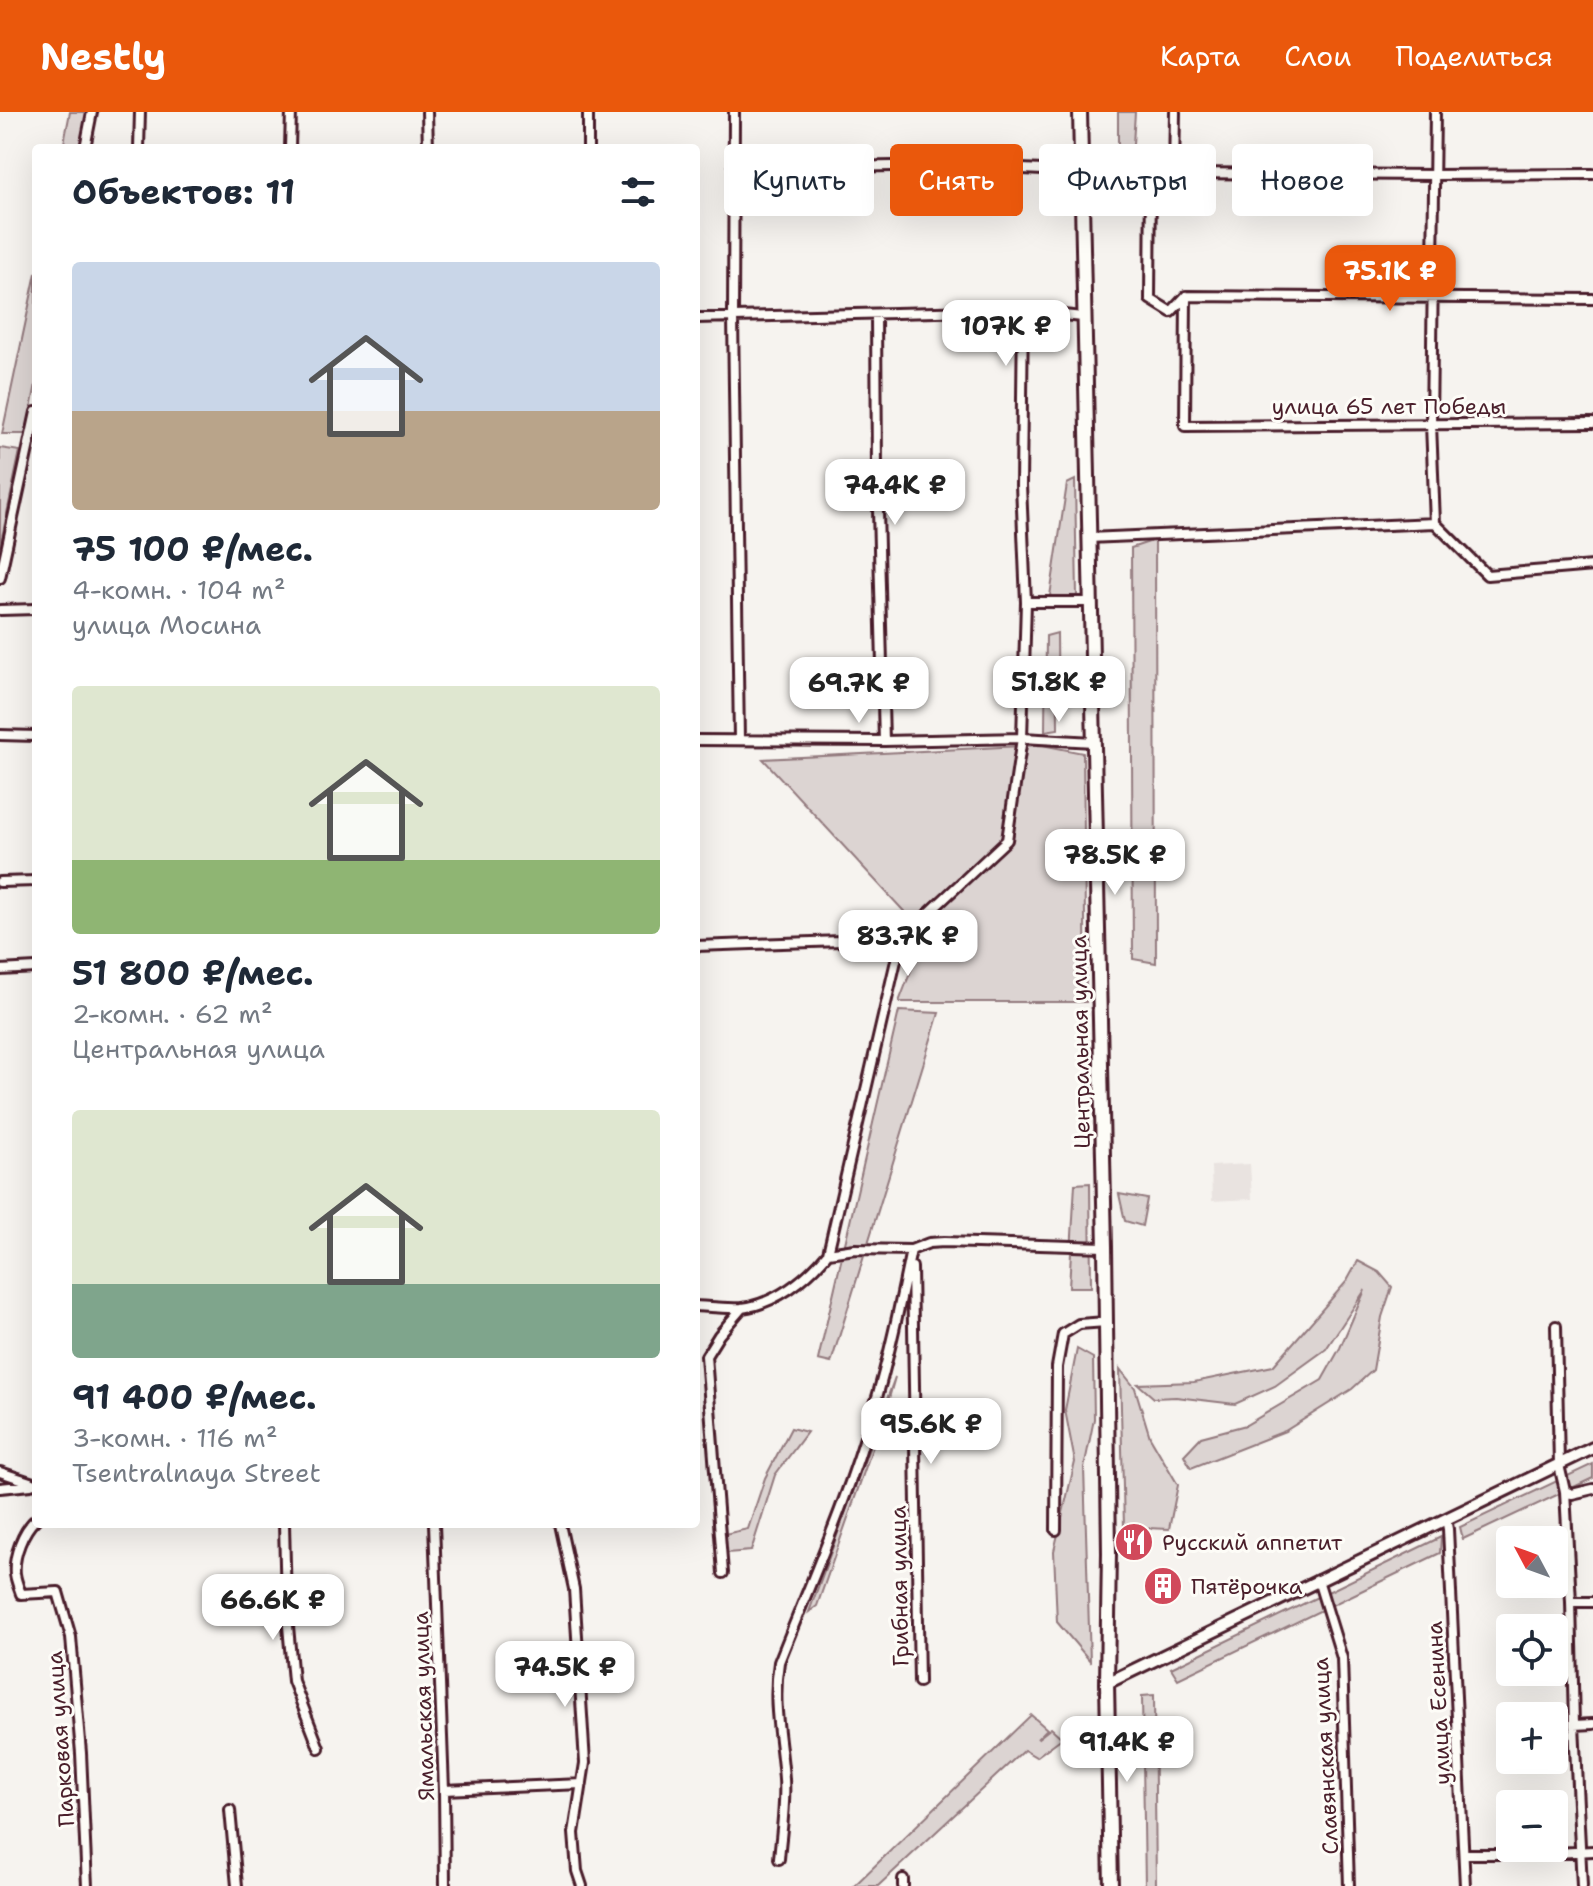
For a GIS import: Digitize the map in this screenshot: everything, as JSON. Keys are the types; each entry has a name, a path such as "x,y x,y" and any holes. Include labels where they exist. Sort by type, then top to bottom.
{"main road":[{"name":"Центральная улица","path":"1080,112 1081,144"},
{"name":"Центральная улица","path":"1082,216 1105,1247 1111,1886"}],"street":[{"path":"86,144 92,112"},
{"path":"139,144 140,112"},
{"path":"290,144 291,112"},
{"path":"427,112 428,144"},
{"path":"588,112 588,144"},
{"path":"734,112 734,144"},
{"path":"1174,144 1175,112"},
{"path":"1435,112 1431,424 1435,523 1487,575 1593,566"},
{"path":"874,166 943,165 1039,170"},
{"path":"1216,173 1593,174"},
{"path":"734,216 739,740"},
{"path":"1151,216 1150,299 1171,312 1186,296 1593,299"},
{"name":"улица 65 лет Победы","path":"1186,296 1185,426 1593,423"},
{"path":"700,318 977,311 1023,311 1083,317"},
{"path":"700,1306 742,1308 760,1304 786,1291 818,1266 828,1253 901,939 1007,840 1022,738 1026,602 1021,485 1023,311"},
{"path":"876,314 884,741"},
{"path":"0,578 32,444"},
{"path":"1088,538 1435,523"},
{"path":"1026,602 1091,602"},
{"path":"0,610 32,609"},
{"path":"0,735 32,736"},
{"path":"700,740 1022,738 1094,742"},
{"path":"0,882 32,881"},
{"path":"700,946 901,939"},
{"path":"0,970 32,968"},
{"path":"828,1253 855,1249 911,1250 929,1243 944,1242 1105,1247"},
{"path":"779,1859 784,1782 775,1709 779,1662 873,1413 911,1250"},
{"name":"Грибная улица","path":"911,1250 919,1682"},
{"path":"723,1573 706,1356 742,1308"},
{"path":"1056,1530 1057,1367 1063,1334 1079,1324 1106,1322"},
{"path":"1556,1326 1559,1465 1565,1491 1582,1886"},
{"path":"1107,1683 1593,1448"},
{"path":"0,1472 32,1483"},
{"path":"0,1488 32,1484"},
{"path":"1565,1491 1572,1494 1593,1489"},
{"name":"улица Есенина","path":"1446,1519 1465,1886"},
{"name":"Парковая улица","path":"32,1522 19,1543 15,1573 21,1594 58,1592 71,1637 81,1753 87,1886"},
{"path":"284,1528 286,1604 293,1681 319,1748"},
{"name":"Ямальская улица","path":"434,1528 445,1886"},
{"path":"561,1528 574,1589 585,1763 574,1833 577,1871 582,1886"},
{"name":"Славянская улица","path":"1318,1580 1342,1658 1349,1886"},
{"path":"1571,1602 1593,1602"},
{"path":"1574,1725 1593,1724"},
{"path":"444,1790 582,1784"},
{"path":"230,1810 237,1886"},
{"path":"1464,1854 1593,1851"}],"shaded area":[{"path":"70,112 92,112 86,144 64,144"},
{"path":"1118,112 1135,112 1133,144 1118,144"},
{"path":"32,292 32,404 26,434 2,434"},
{"path":"0,448 20,451 0,547"},
{"path":"1075,480 1077,597 1050,596 1067,484"},
{"path":"1155,540 1156,963 1133,959 1131,548"},
{"path":"1057,633 1058,729 1045,731 1046,636"},
{"path":"1042,745 1083,753 1086,1002 899,1002 925,934 763,759"},
{"path":"899,1011 939,1013 831,1363 818,1360"},
{"path":"1250,1164 1252,1199 1212,1201 1211,1166"},
{"path":"1090,1183 1091,1287 1069,1287 1075,1184"},
{"path":"1119,1194 1147,1199 1142,1226 1125,1221"},
{"path":"1358,1261 1379,1272 1392,1287 1382,1317 1373,1370 1352,1389 1285,1431 1191,1468 1184,1455 1201,1437 1246,1425 1322,1380 1340,1348 1365,1290 1326,1349 1275,1386 1235,1404 1176,1397 1154,1398 1138,1384 1194,1382 1273,1366 1347,1281"},
{"path":"1077,1349 1093,1358 1094,1419 1084,1468 1090,1661 1057,1622 1054,1551 1075,1462 1065,1410"},
{"path":"1120,1369 1135,1388 1150,1437 1178,1485 1169,1529 1124,1527"},
{"path":"895,1377 817,1606 809,1612"},
{"path":"791,1428 807,1432 775,1475 751,1551 727,1553 720,1535 748,1529 765,1478"},
{"path":"1593,1464 1593,1478 1463,1539 1460,1527"},
{"path":"1441,1537 1440,1553 1178,1679 1171,1668"},
{"path":"1154,1695 1156,1886 1145,1886 1142,1696"},
{"path":"1031,1715 1047,1729 1037,1739 1051,1728 1062,1738 1036,1757 1024,1750 878,1886 854,1886"}],"place":[{"name":"Русский аппетит","path":"1134,1542"},
{"name":"Пятёрочка","path":"1163,1586"}]}
